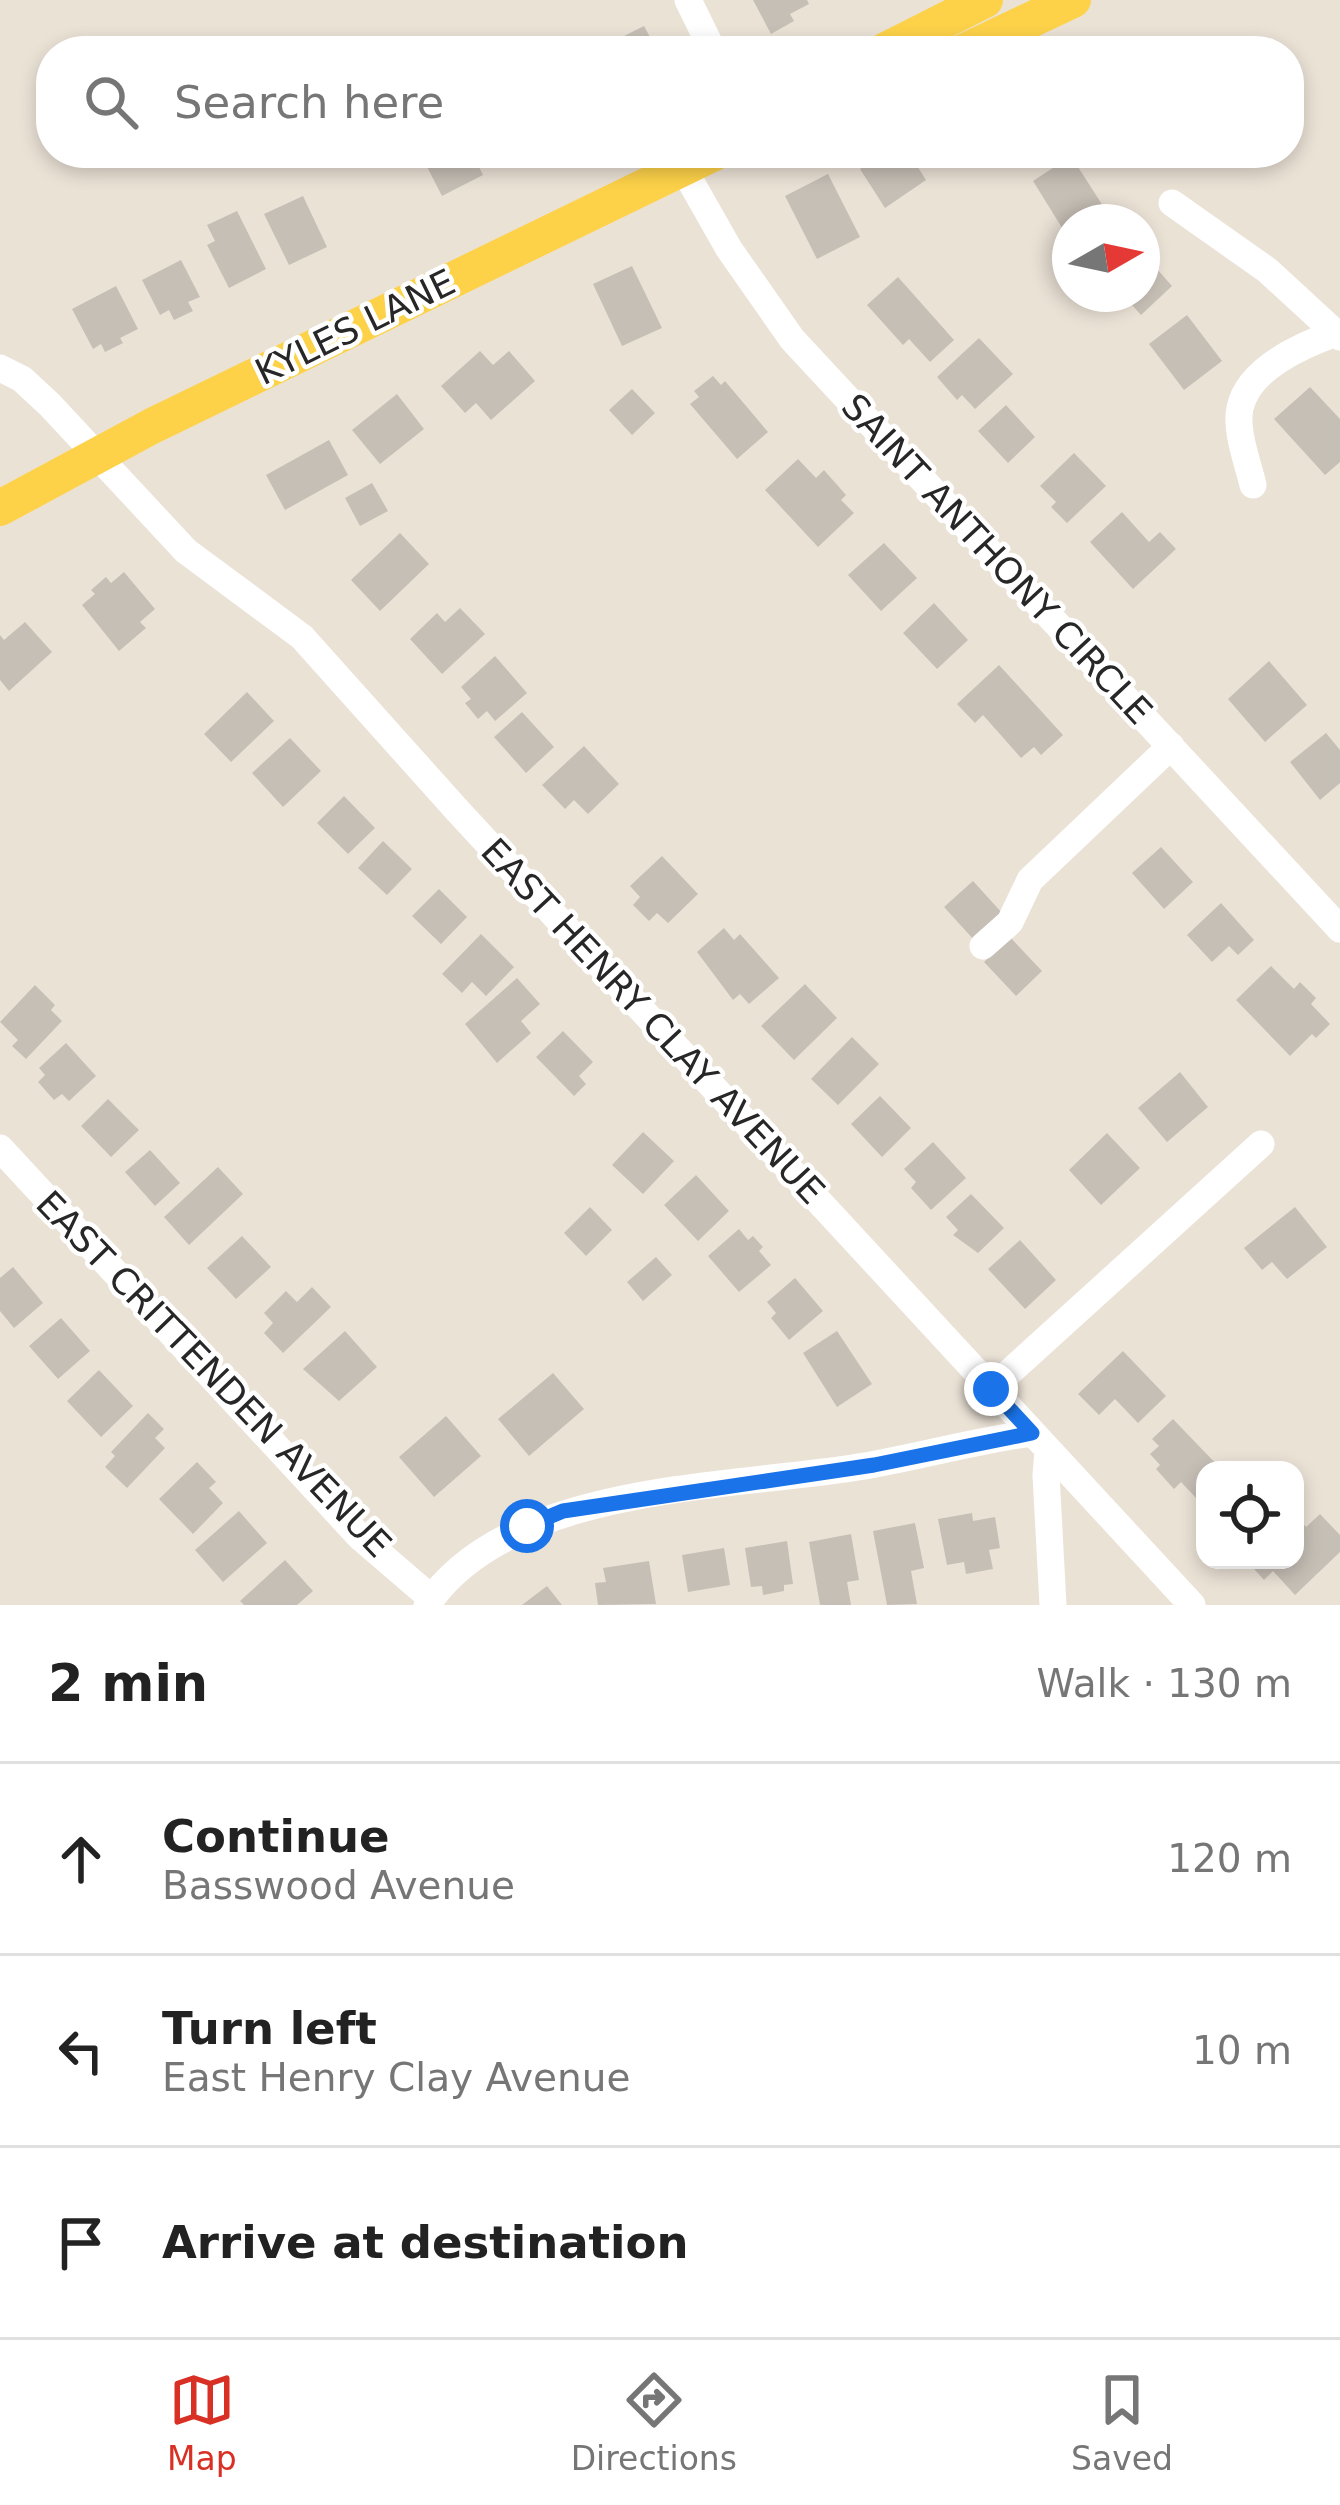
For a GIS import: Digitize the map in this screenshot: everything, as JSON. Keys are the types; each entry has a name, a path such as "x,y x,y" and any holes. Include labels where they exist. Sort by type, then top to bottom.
{"main road":[{"path":"914,36 985,0"},
{"path":"997,36 1073,0"},
{"name":"KYLES LANE","path":"0,508 99,454 683,168"}],"street":[{"path":"688,0 706,36"},
{"name":"SAINT ANTHONY CIRCLE","path":"702,168 728,249 792,339 1340,929"},
{"path":"1172,202 1232,242 1338,335"},
{"path":"1253,485 1240,408 1255,380 1312,341 1338,335"},
{"name":"EAST HENRY CLAY AVENUE","path":"0,368 22,379 99,454 186,551 302,637 1192,1605"},
{"path":"983,946 1010,922 1030,880 1171,746"},
{"path":"991,1389 1261,1144"},
{"name":"EAST CRITTENDEN AVENUE","path":"0,1148 360,1537 429,1601"},
{"path":"429,1601 461,1567 491,1546 563,1511 1040,1442 1053,1605"}],"building":[{"path":"753,0 807,0 809,4 790,14 794,21 771,34"},
{"path":"644,26 649,36 624,36"},
{"path":"428,168 480,168 483,175 442,196"},
{"path":"918,168 926,180 885,208 860,169"},
{"path":"1053,168 1079,168 1102,204 1052,204 1052,212 1033,181"},
{"path":"828,174 860,237 817,259 785,196"},
{"path":"303,196 327,247 289,265 264,214"},
{"path":"237,211 266,269 229,288 207,245 215,241 207,225"},
{"path":"181,260 200,297 188,302 193,311 174,320 169,310 160,315 142,280"},
{"path":"632,266 662,328 622,346 593,284"},
{"path":"1160,272 1172,286 1160,297"},
{"path":"898,277 954,340 930,362 909,339 903,345 867,305"},
{"path":"116,286 138,329 105,352 101,344 93,349 72,309"},
{"path":"1187,315 1222,361 1184,390 1149,344"},
{"path":"979,338 1013,374 975,409 962,395 957,400 937,377"},
{"path":"480,351 493,365 509,351 535,381 491,420 476,403 465,413 441,386"},
{"path":"713,376 721,385 725,381 768,432 737,459 690,404 699,397 694,391"},
{"path":"1310,387 1340,419 1340,462 1325,475 1274,419"},
{"path":"632,389 655,413 632,435 609,410"},
{"path":"397,394 424,429 380,464 352,430"},
{"path":"1006,405 1035,437 1008,463 978,431"},
{"path":"329,440 348,475 285,510 266,475"},
{"path":"1074,453 1106,486 1067,523 1040,486"},
{"path":"798,459 816,478 824,470 846,495 841,500 854,513 818,547 765,490"},
{"path":"372,483 388,511 360,526 345,498"},
{"path":"1122,512 1149,542 1160,532 1176,549 1133,589 1090,542"},
{"path":"400,533 429,564 380,611 351,580"},
{"path":"884,543 917,578 881,611 848,575"},
{"path":"124,572 155,609 140,622 146,628 119,651 82,605 106,577 111,583"},
{"path":"934,603 968,640 937,669 903,633"},
{"path":"460,608 485,634 442,674 410,639 437,613 445,622"},
{"path":"25,622 52,652 9,691 0,680 0,635 4,640"},
{"path":"495,656 527,693 495,721 487,711 478,719 465,703 471,699 461,687"},
{"path":"1269,661 1307,705 1265,742 1228,699"},
{"path":"999,665 1063,735 1041,755 1034,747 1021,758 983,715 975,723 957,704"},
{"path":"247,692 274,721 231,762 204,734"},
{"path":"522,712 554,747 526,773 494,737"},
{"path":"1326,733 1340,750 1340,783 1320,800 1290,762"},
{"path":"290,738 321,771 283,807 252,773"},
{"path":"584,746 619,784 588,814 574,800 565,809 542,785"},
{"path":"344,796 375,828 348,854 317,823"},
{"path":"383,841 412,869 387,895 358,868"},
{"path":"1161,847 1193,882 1164,909 1132,873"},
{"path":"662,856 698,894 668,923 657,913 649,921 633,905 640,897 630,886"},
{"path":"973,881 1003,914 975,941 944,907"},
{"path":"439,889 467,917 441,944 412,916"},
{"path":"1221,903 1254,940 1238,955 1229,946 1212,962 1187,935"},
{"path":"724,928 734,940 740,934 779,978 749,1004 740,994 733,1000 697,952"},
{"path":"481,934 514,967 486,996 472,982 462,993 442,974"},
{"path":"1010,937 1042,971 1016,996 984,962"},
{"path":"1271,966 1294,989 1300,982 1316,998 1311,1004 1330,1024 1290,1056 1236,1000"},
{"path":"517,978 540,1004 521,1021 531,1033 497,1063 465,1024"},
{"path":"805,984 837,1018 794,1060 761,1026"},
{"path":"35,985 55,1005 51,1010 62,1021 26,1059 12,1046 18,1040 0,1022"},
{"path":"563,1031 593,1062 579,1076 586,1084 574,1096 536,1057"},
{"path":"852,1037 879,1064 838,1105 811,1079"},
{"path":"66,1043 96,1076 69,1101 62,1094 54,1100 38,1082 45,1075 39,1068"},
{"path":"1180,1072 1208,1107 1167,1142 1138,1108"},
{"path":"880,1096 911,1128 882,1157 851,1124"},
{"path":"108,1099 139,1130 111,1157 81,1126"},
{"path":"643,1132 674,1161 643,1194 612,1165"},
{"path":"1107,1133 1140,1168 1101,1205 1069,1170"},
{"path":"933,1142 966,1178 931,1210 911,1188 916,1182 904,1169"},
{"path":"150,1150 180,1183 155,1206 125,1172"},
{"path":"218,1167 243,1194 189,1245 164,1217"},
{"path":"696,1175 729,1211 698,1241 664,1205"},
{"path":"971,1194 1004,1228 978,1253 953,1235 958,1230 946,1217"},
{"path":"590,1207 612,1230 586,1256 564,1233"},
{"path":"1295,1207 1327,1247 1287,1279 1272,1262 1262,1270 1244,1248"},
{"path":"739,1229 763,1247 759,1251 771,1265 739,1292 708,1256"},
{"path":"242,1236 271,1267 236,1299 207,1268"},
{"path":"1020,1240 1056,1280 1025,1309 988,1269"},
{"path":"656,1257 672,1275 643,1301 627,1282"},
{"path":"13,1267 43,1303 14,1328 0,1311 0,1278"},
{"path":"795,1278 823,1311 789,1340 771,1318 776,1313 767,1302"},
{"path":"312,1287 331,1307 283,1353 264,1333 273,1323 264,1313 286,1291 297,1302"},
{"path":"61,1318 90,1351 58,1379 29,1346"},
{"path":"345,1331 377,1367 339,1401 303,1369"},
{"path":"837,1331 872,1384 837,1407 803,1353"},
{"path":"1123,1351 1166,1396 1138,1423 1115,1399 1099,1415 1078,1394"},
{"path":"99,1370 133,1406 101,1437 67,1401"},
{"path":"553,1373 584,1409 529,1456 498,1419"},
{"path":"148,1413 164,1429 155,1438 165,1448 127,1488 105,1467 115,1456 111,1452"},
{"path":"446,1416 481,1456 434,1497 399,1457"},
{"path":"1173,1419 1213,1461 1196,1461 1196,1498 1181,1482 1174,1489 1156,1469 1160,1465 1150,1454 1159,1446 1152,1439"},
{"path":"197,1462 216,1482 209,1488 223,1503 193,1534 159,1499"},
{"path":"239,1511 267,1543 223,1582 195,1550"},
{"path":"972,1513 973,1521 995,1517 1000,1548 989,1550 993,1569 966,1574 964,1562 947,1565 938,1519"},
{"path":"1320,1514 1340,1535 1340,1552 1295,1595 1273,1571 1264,1580 1254,1569 1304,1569 1306,1527"},
{"path":"915,1523 924,1568 911,1571 917,1604 887,1605 873,1531"},
{"path":"851,1534 859,1580 847,1582 851,1605 820,1605 809,1542"},
{"path":"787,1541 793,1584 763,1595 762,1586 751,1587 745,1548"},
{"path":"724,1548 730,1585 688,1592 682,1555"},
{"path":"285,1560 313,1591 297,1605 244,1605 240,1601"},
{"path":"649,1561 656,1604 598,1605 595,1583 606,1582 603,1568"},
{"path":"547,1586 562,1605 522,1605"}],"route":[{"path":"527,1526 563,1511 874,1465 1032,1433 991,1389"}]}
